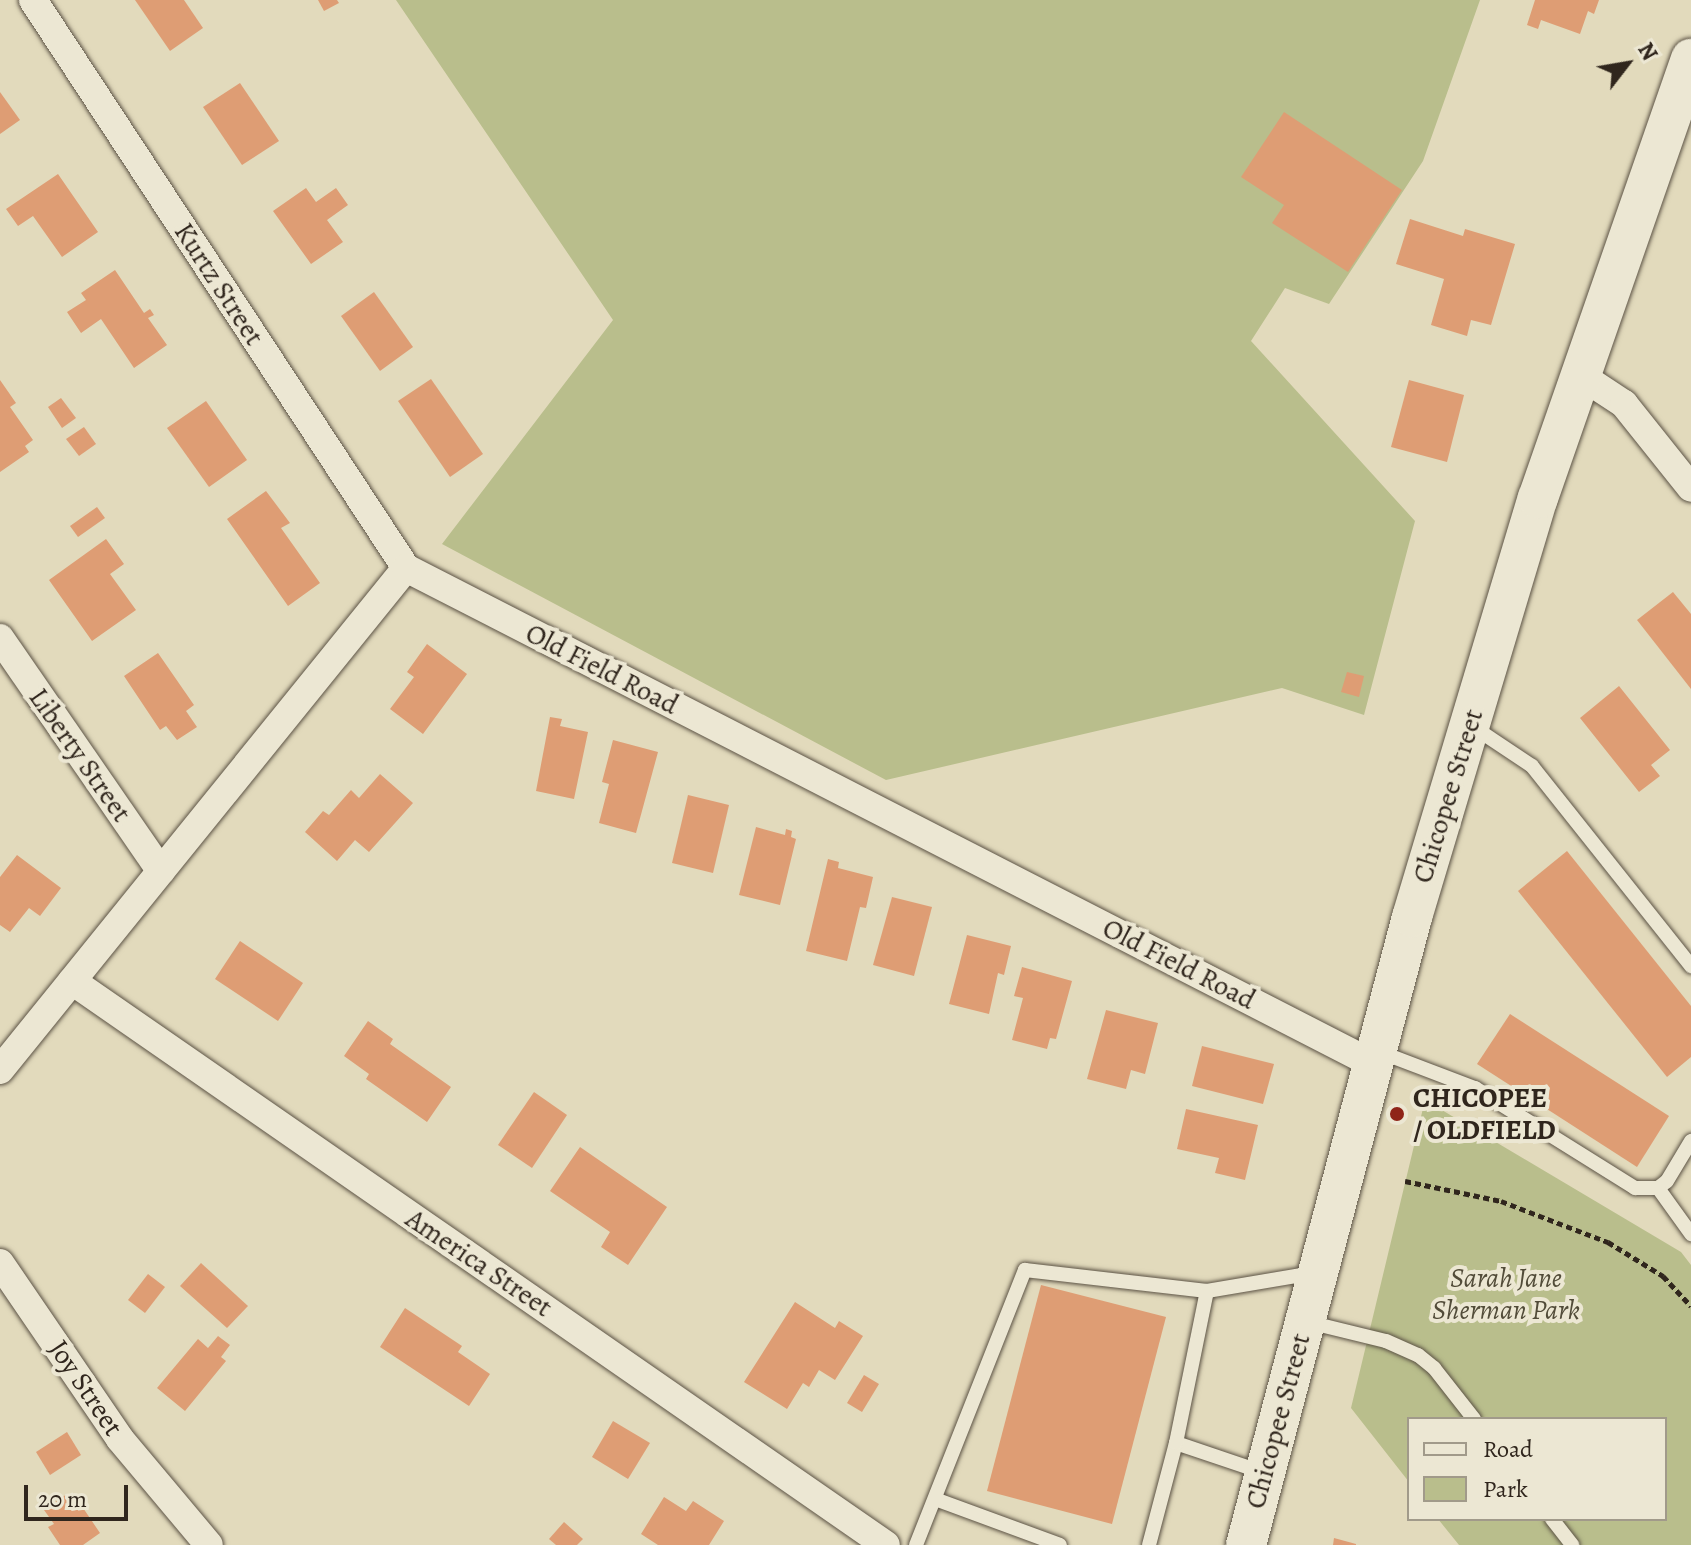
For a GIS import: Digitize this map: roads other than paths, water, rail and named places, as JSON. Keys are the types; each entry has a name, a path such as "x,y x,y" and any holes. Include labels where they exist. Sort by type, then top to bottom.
{"main road":[{"name":"Chicopee Street","path":"1246,1545 1374,1057 1470,725 1538,498 1691,59"}],"street":[{"name":"Kurtz Street","path":"33,0 406,568"},
{"path":"1580,375 1624,404 1691,488"},
{"path":"0,1070 406,568"},
{"name":"Old Field Road","path":"406,568 1374,1057"},
{"name":"Liberty Street","path":"0,638 161,871"},
{"name":"America Street","path":"72,981 886,1545"},
{"name":"Joy Street","path":"0,1263 120,1439 209,1545"}],"lane":[{"path":"1470,725 1532,766 1691,966"},
{"path":"1374,1057 1475,1088 1635,1188 1658,1188 1672,1176 1691,1141"},
{"path":"1658,1188 1691,1234"},
{"path":"916,1545 1025,1270 1207,1291 1317,1273"},
{"path":"1149,1545 1176,1443 1207,1291"},
{"path":"1304,1321 1409,1350 1434,1368 1472,1417"},
{"path":"1176,1443 1264,1473"},
{"path":"935,1499 1060,1545"},
{"path":"1554,1521 1572,1545"}],"place":[{"name":"CHICOPEE / OLDFIELD","path":"1397,1114"}],"park label":[{"name":"Sarah Jane Sherman Park","path":"1506,1294"}]}
